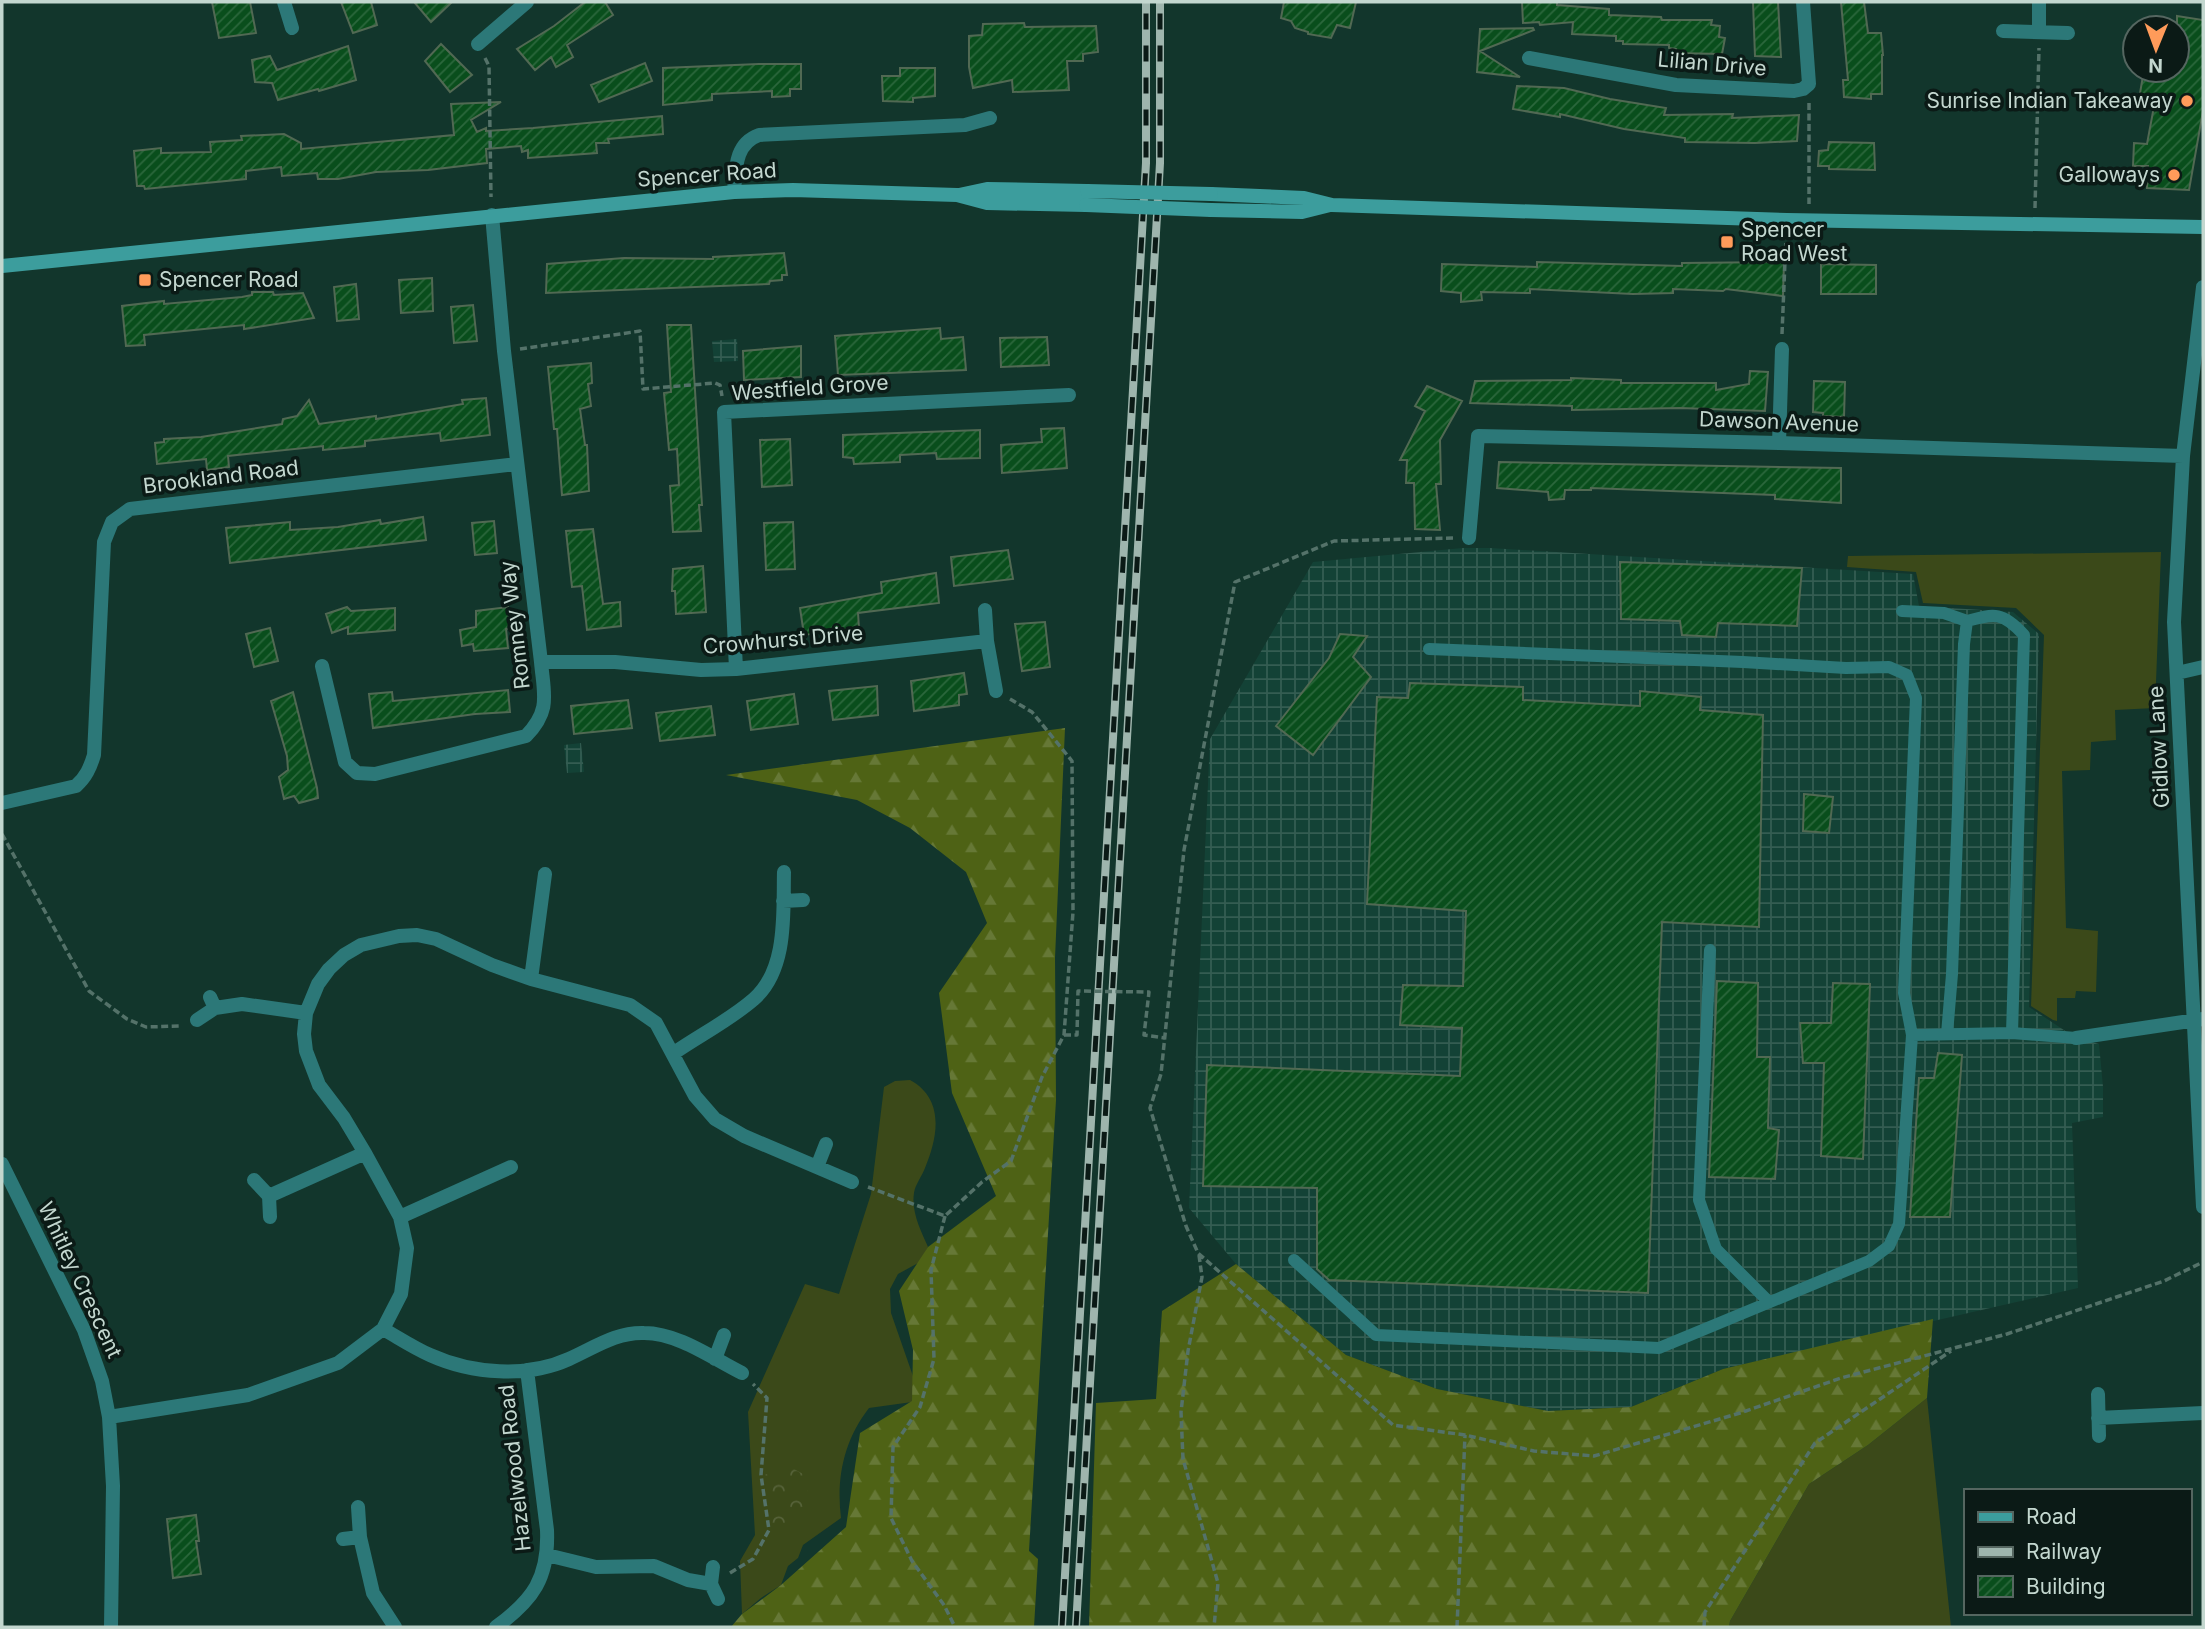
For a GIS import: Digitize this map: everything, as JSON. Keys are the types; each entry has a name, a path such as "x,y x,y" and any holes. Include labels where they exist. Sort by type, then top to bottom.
{"street":[{"path":"284,2 292,28"},
{"path":"478,44 527,2"},
{"path":"1803,2 1808,84"},
{"path":"2039,2 2039,32"},
{"path":"2003,31 2068,33"},
{"name":"Lilian Drive","path":"1529,58 1676,85 1794,91 1803,89 1808,84"},
{"path":"734,192 739,153 743,145 759,135 965,125 990,118"},
{"name":"Spencer Road","path":"2,266 734,192 793,190 957,195 987,189 1086,198"},
{"path":"1086,198 1211,194 1304,198 1332,205 1787,220 2203,227"},
{"path":"1086,198 1211,210 1302,212 1332,205"},
{"name":"Romney Way","path":"322,666 345,762 357,773 375,774 526,736 540,722 545,704 504,351 492,215"},
{"name":"Gidlow Lane","path":"2203,287 2182,456 2174,622 2198,1020 2203,1207"},
{"path":"1779,443 1781,351"},
{"name":"Westfield Grove","path":"736,669 724,412 1069,395"},
{"name":"Dawson Avenue","path":"1469,538 1478,436 2182,456"},
{"name":"Brookland Road","path":"2,803 76,786 90,768 94,755 104,542 112,522 130,509 517,464"},
{"path":"985,610 996,691"},
{"name":"Crowhurst Drive","path":"541,662 615,662 701,670 736,669 987,640"},
{"path":"2177,673 2203,667"},
{"path":"674,1053 756,998 772,973 779,955 784,872"},
{"path":"531,979 545,874"},
{"path":"783,901 803,900"},
{"path":"108,1417 248,1395 338,1363 383,1329 401,1294 407,1248 400,1217 344,1118 319,1085 311,1068 304,1034 306,1013 318,984 344,955 361,945 391,937 417,935 436,939 492,965 531,979 630,1005 656,1023 695,1096 715,1119 744,1136 852,1182"},
{"path":"197,1020 212,1003 242,1004 306,1013"},
{"path":"2076,1038 2198,1020"},
{"path":"817,1167 826,1143"},
{"path":"270,1196 365,1153"},
{"name":"Whitley Crescent","path":"2,1164 84,1330 102,1381 108,1417 113,1486 111,1627"},
{"path":"400,1217 511,1167"},
{"path":"254,1180 270,1196 270,1217"},
{"path":"383,1329 429,1355 492,1371 552,1366 612,1338 644,1332 681,1342 742,1373"},
{"path":"715,1359 724,1335"},
{"name":"Hazelwood Road","path":"496,1627 526,1603 543,1572 547,1555 547,1530 527,1370"},
{"path":"2098,1394 2099,1436"},
{"path":"2098,1418 2203,1413"},
{"path":"358,1507 360,1537 373,1593 395,1627"},
{"path":"343,1539 360,1537"},
{"path":"547,1555 596,1567 654,1566 688,1580 711,1584"},
{"path":"713,1567 711,1584 718,1599"}],"lane":[{"path":"1902,611 1944,613 1967,621 1992,614 2011,620 2024,635 2012,1033"},
{"path":"1947,1034 1967,621"},
{"path":"1294,1260 1376,1335 1660,1348 1869,1261 1889,1246 1899,1224 1912,1035 1905,993 1916,698 1908,675 1889,667 1846,668 1429,649"},
{"path":"1710,950 1699,1200 1716,1249 1769,1301"},
{"path":"1912,1035 2012,1033 2076,1038"}],"path":[{"path":"2035,226 2039,32"},
{"path":"478,44 488,66 492,215"},
{"path":"1808,84 1809,220"},
{"path":"1781,351 1787,220"},
{"path":"504,351 640,331 643,389 715,383 720,385 724,412"},
{"path":"1214,1627 1218,1583 1183,1459 1182,1447 1181,1412 1188,1351 1202,1277 1198,1253 1186,1226 1150,1108 1161,1074 1184,850 1235,582 1334,541 1469,538"},
{"path":"956,1627 912,1561 891,1518 893,1447 920,1407 934,1359 931,1270 944,1216 982,1182 1011,1161 1042,1077 1064,1035 1073,912 1072,761 1032,712 996,691"},
{"path":"2,834 89,991 127,1020 146,1027 184,1026 197,1020"},
{"path":"1064,1035 1077,1035 1078,990 1149,992 1144,1035 1165,1038"},
{"path":"852,1182 944,1216"},
{"path":"1198,1253 1393,1425 1465,1435 1534,1451 1594,1456 1740,1413 1841,1378 2007,1334 2164,1281 2203,1262"},
{"path":"1704,1627 1705,1612 1815,1443 1956,1348"},
{"path":"711,1584 753,1559 769,1530 761,1475 767,1398 742,1373"},
{"path":"1457,1627 1465,1435"}],"shaded area":[{"path":"737,339 738,361 714,362 712,341"},
{"path":"1463,548 1913,574 1919,606 2013,612 2039,634 2029,1007 2076,1038 2099,1044 2103,1087 2103,1117 2072,1123 2078,1288 1723,1369 1631,1407 1548,1411 1437,1389 1346,1355 1236,1264 1189,1208 1210,739 1313,562"},
{"path":"581,743 584,772 567,773 564,745"}],"green space":[{"path":"2161,552 2155,708 2115,710 2116,740 2091,742 2090,770 2062,771 2066,928 2098,931 2096,992 2076,991 2075,998 2057,998 2057,1021 2031,1006 2044,635 2016,608 1923,603 1916,572 1847,567 1848,556"},
{"path":"1065,728 1055,958 1056,1100 1029,1551 1038,1559 1034,1627 731,1627 742,1614 781,1585 846,1527 860,1433 912,1401 913,1350 899,1291 928,1247 996,1196 952,1093 939,993 987,923 966,872 910,828 857,800 726,775"},
{"path":"910,1080 929,1097 936,1120 933,1144 913,1200 917,1221 928,1247 920,1262 898,1274 890,1289 891,1313 914,1379 912,1402 869,1408 853,1433 844,1460 840,1488 841,1518 803,1545 798,1558 788,1566 781,1585 742,1614 740,1561 755,1535 748,1412 805,1284 839,1294 871,1194 884,1087 895,1081"},
{"path":"1236,1264 1346,1355 1437,1389 1548,1411 1631,1407 1723,1369 1933,1319 1927,1398 1868,1445 1809,1484 1729,1627 1089,1627 1096,1403 1156,1399 1162,1311"},
{"path":"1927,1398 1951,1627 1729,1627 1809,1484 1868,1445"},
{"path":"794,1469 803,1474 807,1487 809,1506 806,1526 799,1530 771,1527 763,1475"}],"building":[{"path":"212,2 250,2 256,33 219,38"},
{"path":"341,2 371,2 377,25 353,33"},
{"path":"414,2 452,2 431,22"},
{"path":"585,2 605,2 613,15 567,45 573,57 556,67 551,57 535,70 517,49 554,26"},
{"path":"1284,2 1356,2 1350,28 1337,25 1331,38 1308,34 1295,28 1291,21 1281,18"},
{"path":"1522,2 1557,2 1557,5 1609,9 1609,15 1661,17 1662,20 1712,20 1711,25 1720,26 1719,37 1725,38 1722,54 1675,53 1676,49 1669,48 1669,45 1623,44 1623,41 1616,41 1616,36 1572,34 1573,22 1540,25 1539,22 1523,23"},
{"path":"1753,2 1778,2 1781,57 1755,56"},
{"path":"1841,2 1864,2 1868,33 1881,33 1882,94 1871,94 1871,99 1844,97 1843,80 1848,80"},
{"path":"2191,18 2203,20 2203,111 2189,190 2147,188 2148,166 2133,166 2134,143 2147,144 2155,101 2139,99 2142,84 2191,84"},
{"path":"1024,23 1025,27 1096,26 1098,52 1083,54 1083,61 1067,61 1069,90 1013,92 1012,80 973,88 969,67 969,36 982,35 983,24"},
{"path":"1480,29 1534,30 1480,51 1520,77 1477,72"},
{"path":"441,44 472,75 450,92 425,61"},
{"path":"348,46 356,80 278,100 272,83 255,82 252,60 270,56 277,70"},
{"path":"645,63 652,81 599,102 591,85"},
{"path":"801,64 801,89 790,89 790,96 772,97 772,91 712,94 712,100 663,105 663,68"},
{"path":"900,68 935,68 935,96 913,98 913,102 883,101 882,76 900,76"},
{"path":"1517,86 1564,88 1666,108 1664,115 1733,114 1732,118 1799,115 1797,141 1685,142 1685,138 1624,129 1560,114 1560,117 1513,109"},
{"path":"501,102 471,120 477,132 486,128 486,131 533,128 662,116 663,134 608,139 609,143 596,143 597,153 528,158 528,150 522,152 521,146 486,149 487,163 428,170 376,172 338,179 318,179 317,173 282,176 281,167 246,171 246,179 145,189 144,186 137,186 134,151 161,148 161,153 211,152 210,142 242,140 241,136 284,134 301,143 301,149 454,135 451,104"},
{"path":"1829,142 1874,143 1875,170 1829,169 1829,166 1818,166 1819,151 1828,150"},
{"path":"784,253 787,275 782,275 782,280 770,281 769,284 546,293 547,264 624,258 713,259"},
{"path":"1537,262 1682,266 1682,263 1784,262 1783,296 1726,289 1673,289 1673,293 1633,294 1530,289 1530,293 1481,292 1482,300 1461,302 1461,293 1441,291 1442,264 1537,267"},
{"path":"1821,264 1876,265 1876,294 1821,294"},
{"path":"432,278 433,311 401,313 399,280"},
{"path":"356,284 359,319 337,321 334,287"},
{"path":"252,292 273,292 274,295 303,293 314,318 244,329 244,325 144,335 145,345 126,346 122,306 242,297 252,295"},
{"path":"473,305 477,341 454,343 451,307"},
{"path":"667,325 691,325 702,505 699,505 701,531 673,532 670,486 679,485 677,449 669,450 664,393 671,392"},
{"path":"940,328 941,339 963,337 966,370 838,375 835,336"},
{"path":"1047,337 1049,365 1001,367 1000,338"},
{"path":"801,346 801,377 744,380 743,351"},
{"path":"591,363 592,383 588,384 591,406 580,409 587,445 589,491 562,495 557,429 554,429 548,367"},
{"path":"1750,371 1768,372 1765,411 1680,408 1572,410 1572,406 1470,403 1475,381 1571,378 1621,380 1621,383 1716,383 1716,390 1749,384"},
{"path":"1814,381 1845,382 1844,417 1823,416 1823,413 1813,412"},
{"path":"1427,386 1462,401 1440,440 1441,484 1436,484 1440,530 1415,529 1414,483 1406,483 1407,460 1400,460 1425,411 1415,406"},
{"path":"486,398 490,435 441,441 440,433 365,441 365,446 323,450 323,446 228,456 229,467 207,470 206,459 157,464 155,443 164,442 164,439 201,437 282,424 283,419 297,416 309,400 319,424 376,416 376,419 463,404 462,400"},
{"path":"1064,428 1067,468 1002,473 1001,445 1042,442 1041,429"},
{"path":"980,430 980,458 937,459 936,453 900,455 900,462 854,464 853,458 843,457 843,435"},
{"path":"790,439 792,485 762,487 760,440"},
{"path":"1499,462 1841,468 1841,503 1775,499 1775,495 1591,488 1565,490 1564,499 1549,500 1548,492 1497,488"},
{"path":"423,517 426,540 230,563 226,528 290,522 290,530 338,527 380,520 381,524"},
{"path":"494,521 497,553 475,555 472,523"},
{"path":"793,522 795,569 766,570 764,523"},
{"path":"593,529 603,604 620,602 621,626 587,630 582,586 572,587 566,531"},
{"path":"1008,550 1013,579 954,586 951,557"},
{"path":"1620,562 1802,568 1797,626 1718,623 1716,637 1682,635 1680,621 1621,619"},
{"path":"703,566 706,612 676,614 675,591 672,591 673,569"},
{"path":"936,573 939,603 858,613 859,628 804,635 800,608 882,593 881,582"},
{"path":"347,607 351,611 395,608 395,630 348,634 348,627 332,633 326,614"},
{"path":"508,607 508,648 474,651 473,644 462,646 460,630 476,627 476,611"},
{"path":"1045,622 1050,667 1022,671 1015,624"},
{"path":"270,628 278,661 254,667 246,634"},
{"path":"1340,634 1367,636 1353,657 1371,677 1313,755 1276,726 1329,658"},
{"path":"964,673 967,694 959,695 959,705 914,711 911,681"},
{"path":"1410,683 1523,687 1523,700 1640,706 1640,691 1701,697 1700,710 1763,715 1759,927 1662,922 1648,1293 1329,1280 1317,1269 1317,1188 1203,1186 1207,1065 1460,1076 1462,1028 1400,1025 1403,985 1463,986 1466,911 1367,904 1377,697 1408,698"},
{"path":"877,686 878,715 833,720 829,691"},
{"path":"508,690 510,712 373,728 369,694 392,692 393,701"},
{"path":"293,692 318,798 299,803 294,796 284,799 279,777 288,770 287,756 271,701"},
{"path":"794,694 798,724 751,730 747,701"},
{"path":"628,700 632,728 574,734 571,706"},
{"path":"711,706 715,735 660,741 656,713"},
{"path":"1804,794 1833,797 1829,833 1803,831"},
{"path":"1717,981 1758,983 1757,1057 1770,1057 1768,1128 1779,1130 1775,1179 1709,1177"},
{"path":"1833,983 1870,984 1863,1159 1821,1156 1824,1063 1803,1063 1800,1023 1831,1023"},
{"path":"1938,1053 1962,1055 1950,1217 1910,1217 1919,1078 1934,1078"},
{"path":"196,1515 199,1541 196,1541 201,1574 173,1578 167,1519"}],"railway":[{"path":"1062,1627 1146,163 1146,2"},
{"path":"1076,1627 1160,163 1160,2"}],"place":[{"name":"Sunrise Indian Takeaway","path":"2187,101"},
{"name":"Galloways","path":"2174,175"},
{"name":"Spencer Road West","path":"1727,242"},
{"name":"Spencer Road","path":"145,280"}]}
